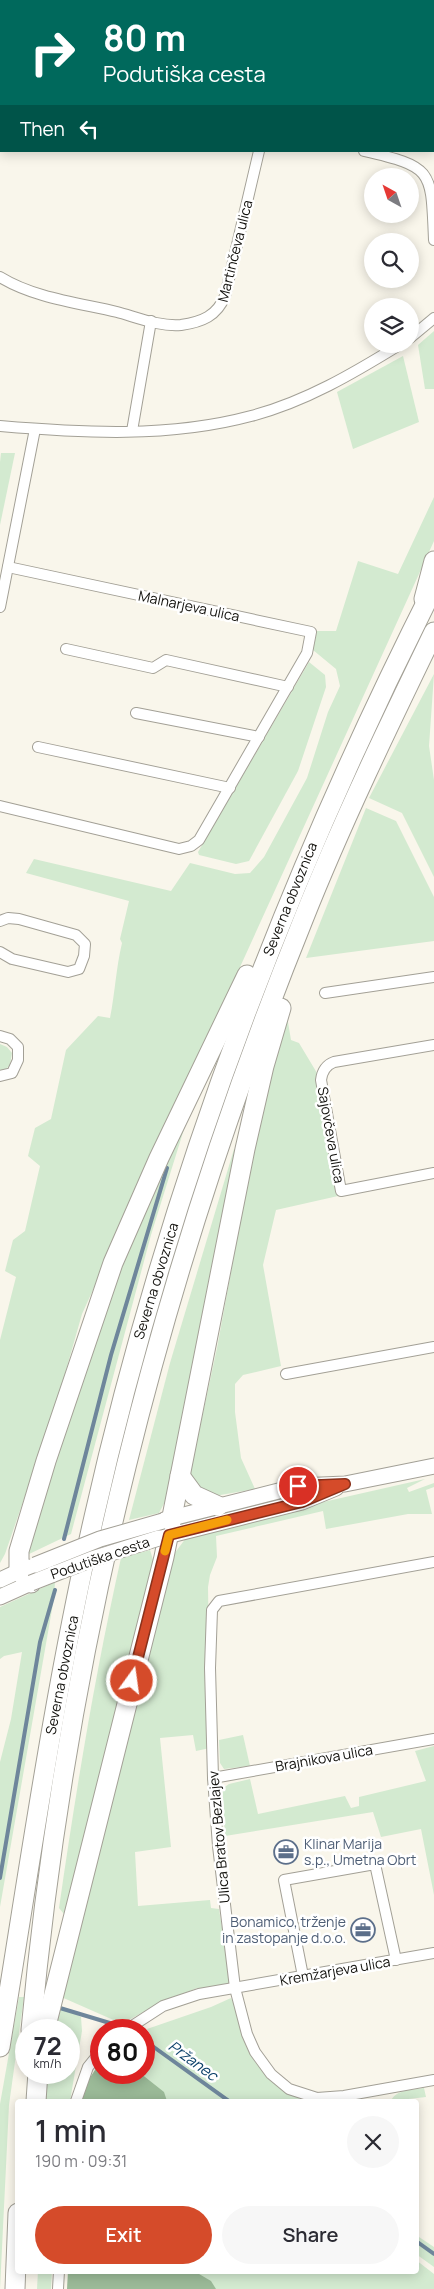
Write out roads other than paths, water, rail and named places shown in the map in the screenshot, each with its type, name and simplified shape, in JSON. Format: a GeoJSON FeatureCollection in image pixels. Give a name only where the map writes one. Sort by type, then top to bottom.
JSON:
{"type":"FeatureCollection","features":[{"type":"Feature","properties":{"kind":"highway"},"geometry":{"type":"LineString","coordinates":[[421,612],[426,584],[434,561]]}},
{"type":"Feature","properties":{"kind":"highway","name":"Severna obvoznica"},"geometry":{"type":"LineString","coordinates":[[0,2048],[58,1692],[94,1518],[119,1415],[157,1278],[200,1141],[264,962],[343,776],[434,587]]}},
{"type":"Feature","properties":{"kind":"highway","name":"Severna obvoznica"},"geometry":{"type":"LineString","coordinates":[[32,2019],[50,1869],[71,1730],[97,1591],[129,1451],[168,1306],[207,1182],[253,1049],[304,918],[339,834],[434,632]]}},
{"type":"Feature","properties":{"kind":"highway"},"geometry":{"type":"LineString","coordinates":[[28,1573],[19,1551],[46,1461],[113,1263],[156,1166],[238,996],[266,927],[291,896]]}},
{"type":"Feature","properties":{"kind":"highway"},"geometry":{"type":"LineString","coordinates":[[49,2019],[180,1476],[253,1112],[273,1032],[301,954],[304,918]]}},
{"type":"Feature","properties":{"kind":"highway"},"geometry":{"type":"LineString","coordinates":[[180,1476],[194,1495],[218,1506]]}},
{"type":"Feature","properties":{"kind":"highway"},"geometry":{"type":"LineString","coordinates":[[24,2099],[26,2084]]}},
{"type":"Feature","properties":{"kind":"highway"},"geometry":{"type":"LineString","coordinates":[[36,2099],[37,2084]]}},
{"type":"Feature","properties":{"kind":"highway"},"geometry":{"type":"LineString","coordinates":[[15,2289],[16,2274]]}},
{"type":"Feature","properties":{"kind":"main road","name":"Podutiška cesta"},"geometry":{"type":"LineString","coordinates":[[166,1528],[218,1506],[298,1486],[345,1484],[434,1466]]}},
{"type":"Feature","properties":{"kind":"main road","name":"Podutiška cesta"},"geometry":{"type":"LineString","coordinates":[[0,1580],[28,1573],[100,1539],[302,1502],[345,1484]]}},
{"type":"Feature","properties":{"kind":"main road","name":"Podutiška cesta"},"geometry":{"type":"LineString","coordinates":[[0,1597],[28,1573]]}},
{"type":"Feature","properties":{"kind":"street","name":"Martinčeva ulica"},"geometry":{"type":"LineString","coordinates":[[0,277],[33,292],[152,321],[180,325],[209,318],[220,308],[225,296],[259,152]]}},
{"type":"Feature","properties":{"kind":"street"},"geometry":{"type":"LineString","coordinates":[[368,152],[402,160],[420,169],[430,183],[434,202],[434,240]]}},
{"type":"Feature","properties":{"kind":"street"},"geometry":{"type":"LineString","coordinates":[[419,330],[434,318]]}},
{"type":"Feature","properties":{"kind":"street"},"geometry":{"type":"LineString","coordinates":[[132,431],[152,321]]}},
{"type":"Feature","properties":{"kind":"street"},"geometry":{"type":"LineString","coordinates":[[0,426],[91,432],[200,426],[251,416],[304,396],[350,376],[387,353]]}},
{"type":"Feature","properties":{"kind":"street"},"geometry":{"type":"LineString","coordinates":[[0,607],[35,429]]}},
{"type":"Feature","properties":{"kind":"street","name":"Malnarjeva ulica"},"geometry":{"type":"LineString","coordinates":[[0,806],[183,849],[191,846],[199,840],[288,687],[307,653],[311,632],[8,567]]}},
{"type":"Feature","properties":{"kind":"street"},"geometry":{"type":"LineString","coordinates":[[66,649],[152,668],[166,660],[288,687]]}},
{"type":"Feature","properties":{"kind":"street"},"geometry":{"type":"LineString","coordinates":[[136,713],[259,737]]}},
{"type":"Feature","properties":{"kind":"street"},"geometry":{"type":"LineString","coordinates":[[38,747],[230,788]]}},
{"type":"Feature","properties":{"kind":"street"},"geometry":{"type":"LineString","coordinates":[[0,922],[8,918],[76,935],[85,944],[84,956],[79,969],[68,972],[12,959],[0,952]]}},
{"type":"Feature","properties":{"kind":"street"},"geometry":{"type":"LineString","coordinates":[[325,993],[434,977]]}},
{"type":"Feature","properties":{"kind":"street"},"geometry":{"type":"LineString","coordinates":[[0,1036],[10,1039],[18,1047],[18,1060],[12,1073],[0,1076]]}},
{"type":"Feature","properties":{"kind":"street","name":"Sajovčeva ulica"},"geometry":{"type":"LineString","coordinates":[[434,1045],[334,1062],[324,1070],[321,1080],[341,1191],[434,1173]]}},
{"type":"Feature","properties":{"kind":"street"},"geometry":{"type":"LineString","coordinates":[[286,1374],[434,1347]]}},
{"type":"Feature","properties":{"kind":"street","name":"Ulica Bratov Bezlajev"},"geometry":{"type":"LineString","coordinates":[[434,1562],[219,1602],[212,1610],[210,1668],[213,1778],[218,1846],[235,1988],[247,2034],[255,2052],[271,2074],[289,2088],[305,2095],[326,2099],[434,2080]]}},
{"type":"Feature","properties":{"kind":"street","name":"Brajnikova ulica"},"geometry":{"type":"LineString","coordinates":[[213,1778],[434,1738]]}},
{"type":"Feature","properties":{"kind":"street"},"geometry":{"type":"LineString","coordinates":[[302,1976],[284,1880],[376,1864],[396,1960]]}},
{"type":"Feature","properties":{"kind":"street","name":"Kremžarjeva ulica"},"geometry":{"type":"LineString","coordinates":[[140,2019],[163,2006],[199,1994],[434,1953]]}},
{"type":"Feature","properties":{"kind":"street"},"geometry":{"type":"LineString","coordinates":[[77,2099],[90,2065]]}},
{"type":"Feature","properties":{"kind":"street"},"geometry":{"type":"LineString","coordinates":[[58,2289],[59,2274]]}},
{"type":"Feature","properties":{"kind":"waterway"},"geometry":{"type":"LineString","coordinates":[[64,1539],[111,1355],[167,1168]]}},
{"type":"Feature","properties":{"kind":"waterway"},"geometry":{"type":"LineString","coordinates":[[0,1878],[40,1642],[55,1590]]}},
{"type":"Feature","properties":{"kind":"waterway","name":"Pržanec"},"geometry":{"type":"LineString","coordinates":[[60,2008],[96,2019]]}},
{"type":"Feature","properties":{"kind":"waterway","name":"Pržanec"},"geometry":{"type":"LineString","coordinates":[[155,2048],[226,2099]]}},
{"type":"Feature","properties":{"kind":"waterway","name":"Pržanec"},"geometry":{"type":"LineString","coordinates":[[419,2243],[434,2254]]}},
{"type":"Feature","properties":{"kind":"place","name":"Klinar Marija s.p., Umetna Obrt"},"geometry":{"type":"Point","coordinates":[286,1852]}},
{"type":"Feature","properties":{"kind":"place","name":"Bonamico, trženje in zastopanje d.o.o."},"geometry":{"type":"Point","coordinates":[363,1930]}}]}
